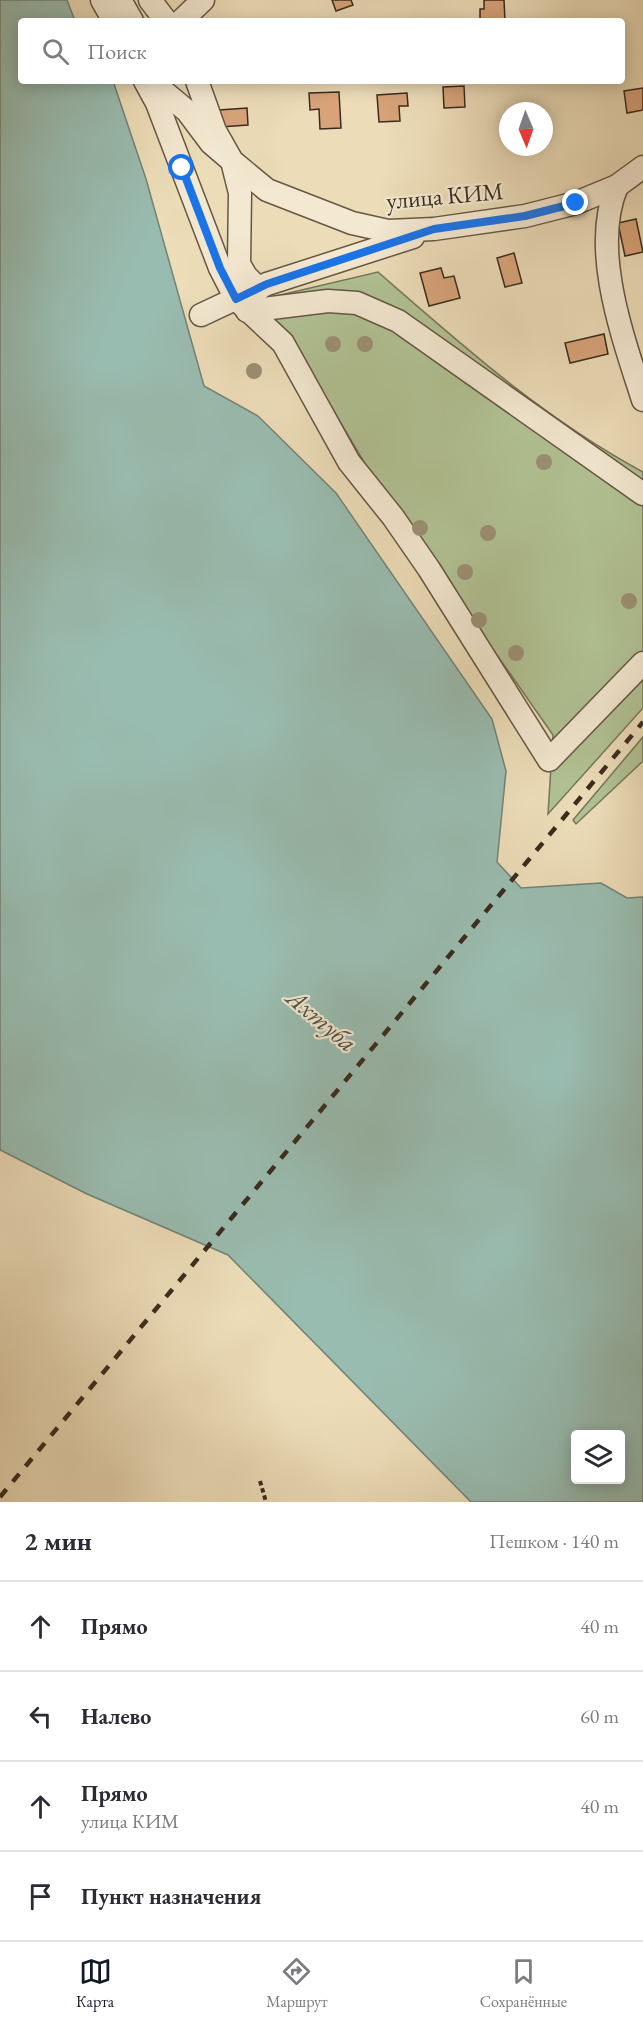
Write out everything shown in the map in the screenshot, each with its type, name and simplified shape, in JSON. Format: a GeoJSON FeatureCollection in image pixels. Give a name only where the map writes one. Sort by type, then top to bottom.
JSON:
{"type":"FeatureCollection","features":[{"type":"Feature","properties":{"kind":"street"},"geometry":{"type":"LineString","coordinates":[[102,0],[112,18]]}},
{"type":"Feature","properties":{"kind":"street"},"geometry":{"type":"LineString","coordinates":[[120,0],[130,18]]}},
{"type":"Feature","properties":{"kind":"street"},"geometry":{"type":"LineString","coordinates":[[150,0],[164,18]]}},
{"type":"Feature","properties":{"kind":"street"},"geometry":{"type":"LineString","coordinates":[[184,18],[203,0]]}},
{"type":"Feature","properties":{"kind":"street"},"geometry":{"type":"LineString","coordinates":[[147,84],[157,103],[220,268],[241,305],[283,343],[349,462],[393,517],[429,569],[549,760],[643,663]]}},
{"type":"Feature","properties":{"kind":"street"},"geometry":{"type":"LineString","coordinates":[[155,84],[187,111]]}},
{"type":"Feature","properties":{"kind":"street"},"geometry":{"type":"LineString","coordinates":[[170,84],[211,143],[232,161],[240,193],[239,264],[246,276],[259,289]]}},
{"type":"Feature","properties":{"kind":"street","name":"улица КИМ"},"geometry":{"type":"LineString","coordinates":[[198,84],[215,131],[232,161],[267,190],[312,209],[388,231],[434,229],[525,216],[576,203],[617,186],[643,167]]}},
{"type":"Feature","properties":{"kind":"street"},"geometry":{"type":"LineString","coordinates":[[617,186],[609,206],[607,255],[624,340],[643,400]]}},
{"type":"Feature","properties":{"kind":"street"},"geometry":{"type":"LineString","coordinates":[[241,305],[259,289],[434,229]]}},
{"type":"Feature","properties":{"kind":"street"},"geometry":{"type":"LineString","coordinates":[[201,315],[241,305],[328,301],[357,303],[398,321],[643,494]]}},
{"type":"Feature","properties":{"kind":"path"},"geometry":{"type":"LineString","coordinates":[[260,1481],[266,1502]]}},
{"type":"Feature","properties":{"kind":"green space"},"geometry":{"type":"Polygon","coordinates":[[[378,272],[505,380],[571,428],[643,472],[643,708],[548,814],[553,735],[374,479],[292,341],[267,315],[259,300],[378,272]]]}},
{"type":"Feature","properties":{"kind":"green space"},"geometry":{"type":"Polygon","coordinates":[[[643,737],[643,761],[576,824],[573,820],[643,737]]]}},
{"type":"Feature","properties":{"kind":"water","name":"Ахтуба"},"geometry":{"type":"Polygon","coordinates":[[[0,0],[67,0],[74,18],[18,18],[18,84],[114,84],[146,179],[204,386],[258,416],[336,493],[492,719],[506,771],[497,862],[521,888],[601,883],[627,898],[643,897],[643,1502],[471,1502],[228,1255],[87,1194],[0,1150],[0,0]]]}},
{"type":"Feature","properties":{"kind":"building"},"geometry":{"type":"Polygon","coordinates":[[[332,0],[351,0],[353,5],[336,11],[332,0]]]}},
{"type":"Feature","properties":{"kind":"building"},"geometry":{"type":"Polygon","coordinates":[[[484,0],[504,0],[505,18],[480,18],[480,9],[484,9],[484,0]]]}},
{"type":"Feature","properties":{"kind":"building"},"geometry":{"type":"Polygon","coordinates":[[[464,86],[465,107],[444,108],[443,87],[464,86]]]}},
{"type":"Feature","properties":{"kind":"building"},"geometry":{"type":"Polygon","coordinates":[[[643,88],[643,110],[627,113],[624,91],[643,88]]]}},
{"type":"Feature","properties":{"kind":"building"},"geometry":{"type":"Polygon","coordinates":[[[339,92],[341,128],[320,129],[319,109],[310,110],[309,93],[339,92]]]}},
{"type":"Feature","properties":{"kind":"building"},"geometry":{"type":"Polygon","coordinates":[[[407,93],[408,106],[399,106],[400,121],[379,122],[377,95],[407,93]]]}},
{"type":"Feature","properties":{"kind":"building"},"geometry":{"type":"Polygon","coordinates":[[[247,108],[248,125],[220,127],[219,110],[247,108]]]}},
{"type":"Feature","properties":{"kind":"building"},"geometry":{"type":"Polygon","coordinates":[[[636,219],[643,252],[625,256],[618,223],[636,219]]]}},
{"type":"Feature","properties":{"kind":"building"},"geometry":{"type":"Polygon","coordinates":[[[514,253],[522,283],[505,287],[497,258],[514,253]]]}},
{"type":"Feature","properties":{"kind":"building"},"geometry":{"type":"Polygon","coordinates":[[[441,268],[444,278],[454,276],[460,298],[429,306],[420,273],[441,268]]]}},
{"type":"Feature","properties":{"kind":"building"},"geometry":{"type":"Polygon","coordinates":[[[604,334],[608,354],[570,363],[565,343],[604,334]]]}},
{"type":"Feature","properties":{"kind":"railway"},"geometry":{"type":"LineString","coordinates":[[0,1497],[643,722]]}},
{"type":"Feature","properties":{"kind":"route"},"geometry":{"type":"LineString","coordinates":[[182,168],[220,268],[236,299],[267,284],[313,271],[434,229],[525,216],[576,203]]}}]}
